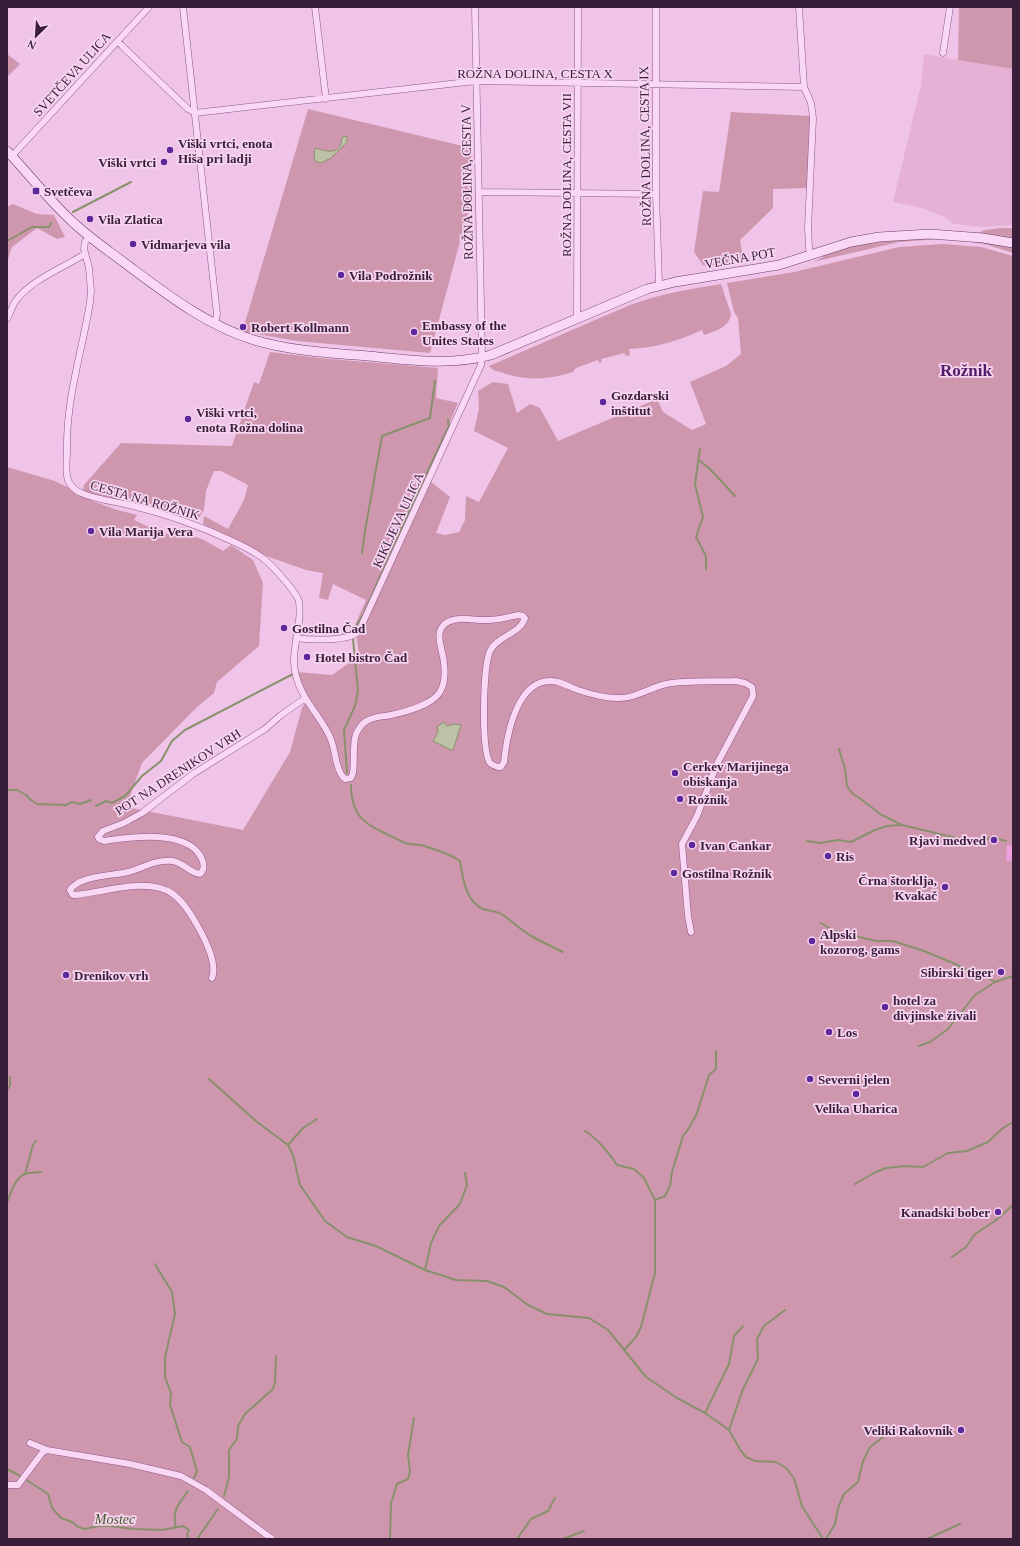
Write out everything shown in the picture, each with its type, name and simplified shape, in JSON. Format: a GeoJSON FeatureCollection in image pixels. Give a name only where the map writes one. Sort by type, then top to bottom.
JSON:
{"type":"FeatureCollection","features":[{"type":"Feature","properties":{"kind":"main road","name":"VEČNA POT"},"geometry":{"type":"LineString","coordinates":[[9,154],[62,211],[90,236],[188,309],[215,324],[252,340],[300,350],[460,362],[491,355],[577,319],[627,296],[659,286],[779,265],[852,242],[879,237],[911,234],[959,235],[1013,243]]}},
{"type":"Feature","properties":{"kind":"street","name":"SVETČEVA ULICA"},"geometry":{"type":"LineString","coordinates":[[9,154],[149,7]]}},
{"type":"Feature","properties":{"kind":"street"},"geometry":{"type":"LineString","coordinates":[[183,7],[217,314],[215,324]]}},
{"type":"Feature","properties":{"kind":"street"},"geometry":{"type":"LineString","coordinates":[[315,7],[326,99]]}},
{"type":"Feature","properties":{"kind":"street","name":"ROŽNA DOLINA, CESTA V"},"geometry":{"type":"LineString","coordinates":[[475,7],[482,358]]}},
{"type":"Feature","properties":{"kind":"street","name":"ROŽNA DOLINA, CESTA VII"},"geometry":{"type":"LineString","coordinates":[[577,319],[578,7]]}},
{"type":"Feature","properties":{"kind":"street","name":"ROŽNA DOLINA, CESTA IX"},"geometry":{"type":"LineString","coordinates":[[656,7],[656,194],[659,286]]}},
{"type":"Feature","properties":{"kind":"street"},"geometry":{"type":"LineString","coordinates":[[798,7],[804,87],[812,103],[813,118],[808,228],[808,248],[810,255]]}},
{"type":"Feature","properties":{"kind":"street"},"geometry":{"type":"LineString","coordinates":[[943,52],[950,7]]}},
{"type":"Feature","properties":{"kind":"street"},"geometry":{"type":"LineString","coordinates":[[118,41],[188,109],[195,113]]}},
{"type":"Feature","properties":{"kind":"street","name":"ROŽNA DOLINA, CESTA X"},"geometry":{"type":"LineString","coordinates":[[195,113],[476,82],[804,87]]}},
{"type":"Feature","properties":{"kind":"street"},"geometry":{"type":"LineString","coordinates":[[479,192],[656,194]]}},
{"type":"Feature","properties":{"kind":"street","name":"CESTA NA ROŽNIK"},"geometry":{"type":"LineString","coordinates":[[90,236],[84,244],[89,268],[91,291],[89,310],[69,401],[66,442],[67,473],[71,485],[78,491],[88,496],[159,513],[198,525],[260,556],[266,560],[282,577],[299,601],[298,623],[293,654],[297,680],[304,699],[323,724],[331,738],[340,772],[345,779],[351,778],[353,773],[354,741],[361,726],[365,722],[376,717],[396,714],[417,707],[428,702],[438,694],[443,683],[444,673],[444,662],[439,633],[441,627],[456,620],[488,620],[518,615],[525,618],[524,622],[520,626],[495,644],[489,655],[486,672],[484,707],[487,755],[490,763],[498,767],[501,767],[504,762],[509,728],[514,715],[530,687],[539,683],[549,681],[559,682],[586,692],[617,698],[630,697],[668,684],[736,682],[745,683],[752,687],[754,695],[716,764],[697,816],[682,844],[688,916],[691,932]]}},
{"type":"Feature","properties":{"kind":"street"},"geometry":{"type":"LineString","coordinates":[[7,319],[16,302],[27,290],[40,280],[85,254]]}},
{"type":"Feature","properties":{"kind":"street","name":"KIKLJEVA ULICA"},"geometry":{"type":"LineString","coordinates":[[296,638],[342,638],[354,636],[359,631],[446,444],[481,365],[482,358]]}},
{"type":"Feature","properties":{"kind":"street","name":"POT NA DRENIKOV VRH"},"geometry":{"type":"LineString","coordinates":[[212,978],[212,964],[206,943],[186,908],[173,894],[162,889],[141,886],[74,895],[70,892],[70,890],[76,884],[93,878],[126,872],[159,861],[179,863],[195,873],[200,874],[203,870],[203,861],[196,850],[186,843],[165,838],[144,837],[104,841],[98,837],[102,831],[124,823],[142,813],[193,774],[265,729],[280,715],[304,699]]}},
{"type":"Feature","properties":{"kind":"street"},"geometry":{"type":"LineString","coordinates":[[30,1443],[47,1450],[130,1464],[181,1476],[206,1490],[272,1539]]}},
{"type":"Feature","properties":{"kind":"street"},"geometry":{"type":"LineString","coordinates":[[7,1485],[14,1486],[21,1482],[42,1453],[47,1450]]}},
{"type":"Feature","properties":{"kind":"shaded area"},"geometry":{"type":"Polygon","coordinates":[[[959,7],[1013,7],[1013,69],[958,60],[959,7]]]}},
{"type":"Feature","properties":{"kind":"shaded area"},"geometry":{"type":"Polygon","coordinates":[[[7,54],[20,64],[7,77],[7,54]]]}},
{"type":"Feature","properties":{"kind":"shaded area"},"geometry":{"type":"Polygon","coordinates":[[[924,54],[1013,69],[1013,225],[981,227],[962,225],[952,223],[946,218],[922,208],[893,202],[921,85],[924,54]]]}},
{"type":"Feature","properties":{"kind":"shaded area"},"geometry":{"type":"Polygon","coordinates":[[[308,109],[471,148],[472,197],[430,353],[297,341],[245,332],[244,326],[308,109]]]}},
{"type":"Feature","properties":{"kind":"shaded area"},"geometry":{"type":"Polygon","coordinates":[[[731,112],[810,116],[808,188],[773,189],[773,208],[740,240],[744,263],[719,267],[703,265],[694,252],[703,191],[719,192],[731,112]]]}},
{"type":"Feature","properties":{"kind":"shaded area"},"geometry":{"type":"Polygon","coordinates":[[[343,136],[347,137],[347,142],[331,158],[321,163],[315,161],[315,148],[328,151],[338,149],[343,136]]]}},
{"type":"Feature","properties":{"kind":"shaded area"},"geometry":{"type":"Polygon","coordinates":[[[13,204],[37,214],[54,215],[65,237],[57,239],[37,228],[12,247],[7,262],[7,207],[13,204]]]}},
{"type":"Feature","properties":{"kind":"shaded area"},"geometry":{"type":"Polygon","coordinates":[[[1013,228],[1013,240],[978,233],[985,230],[1013,228]]]}},
{"type":"Feature","properties":{"kind":"shaded area"},"geometry":{"type":"Polygon","coordinates":[[[939,237],[939,239],[899,242],[813,262],[823,257],[823,254],[852,246],[939,237]]]}},
{"type":"Feature","properties":{"kind":"shaded area"},"geometry":{"type":"Polygon","coordinates":[[[962,240],[1013,246],[1013,253],[988,245],[962,240]]]}},
{"type":"Feature","properties":{"kind":"shaded area"},"geometry":{"type":"Polygon","coordinates":[[[943,244],[981,247],[1013,256],[1013,1539],[7,1539],[7,467],[55,481],[67,487],[77,495],[114,509],[137,515],[134,520],[164,534],[184,533],[204,540],[223,551],[231,545],[253,560],[263,583],[259,646],[217,682],[214,693],[196,708],[142,763],[126,807],[243,830],[290,752],[302,708],[308,698],[297,672],[332,675],[359,656],[355,625],[366,600],[333,584],[328,600],[319,598],[323,573],[306,570],[266,556],[204,525],[204,516],[228,529],[244,500],[248,485],[221,471],[214,471],[206,491],[204,510],[198,519],[188,519],[171,513],[83,491],[84,485],[121,443],[232,446],[254,382],[259,384],[270,352],[319,358],[438,368],[436,398],[458,403],[426,478],[450,497],[436,533],[445,535],[459,532],[465,520],[466,496],[479,502],[508,448],[474,431],[479,408],[478,391],[493,382],[508,384],[517,413],[530,404],[540,408],[558,441],[657,399],[663,412],[692,430],[706,424],[690,382],[726,366],[741,354],[738,318],[734,312],[727,283],[794,272],[899,247],[943,244]]]}},
{"type":"Feature","properties":{"kind":"shaded area"},"geometry":{"type":"Polygon","coordinates":[[[721,284],[731,314],[730,319],[724,326],[713,332],[704,335],[702,330],[666,343],[629,349],[630,355],[625,356],[625,353],[601,359],[602,362],[599,363],[598,360],[576,368],[573,372],[555,377],[529,378],[512,376],[495,371],[489,366],[641,301],[686,290],[721,284]]]}},
{"type":"Feature","properties":{"kind":"shaded area"},"geometry":{"type":"Polygon","coordinates":[[[444,722],[447,726],[454,724],[461,725],[453,750],[433,741],[438,732],[437,727],[444,722]]]}},
{"type":"Feature","properties":{"kind":"sand"},"geometry":{"type":"Polygon","coordinates":[[[1007,845],[1013,845],[1013,861],[1006,861],[1007,845]]]}},
{"type":"Feature","properties":{"kind":"waterway"},"geometry":{"type":"LineString","coordinates":[[73,212],[131,182]]}},
{"type":"Feature","properties":{"kind":"waterway"},"geometry":{"type":"LineString","coordinates":[[7,241],[32,227],[49,227],[51,223]]}},
{"type":"Feature","properties":{"kind":"waterway"},"geometry":{"type":"LineString","coordinates":[[362,553],[382,436],[430,418],[435,381]]}},
{"type":"Feature","properties":{"kind":"waterway"},"geometry":{"type":"LineString","coordinates":[[353,632],[364,613],[449,426],[448,420]]}},
{"type":"Feature","properties":{"kind":"waterway"},"geometry":{"type":"LineString","coordinates":[[700,449],[695,484],[703,517],[696,537],[706,556],[706,569]]}},
{"type":"Feature","properties":{"kind":"waterway"},"geometry":{"type":"LineString","coordinates":[[700,461],[710,469],[735,496]]}},
{"type":"Feature","properties":{"kind":"waterway"},"geometry":{"type":"LineString","coordinates":[[347,773],[344,730],[355,706],[358,691],[353,639]]}},
{"type":"Feature","properties":{"kind":"waterway"},"geometry":{"type":"LineString","coordinates":[[96,806],[106,801],[112,803],[125,796],[142,776],[161,761],[172,741],[185,730],[293,674]]}},
{"type":"Feature","properties":{"kind":"waterway"},"geometry":{"type":"LineString","coordinates":[[839,749],[845,769],[847,786],[853,794],[880,814],[902,825],[969,841],[994,838],[1006,841]]}},
{"type":"Feature","properties":{"kind":"waterway"},"geometry":{"type":"LineString","coordinates":[[351,785],[352,798],[355,808],[366,823],[405,843],[421,845],[451,856],[460,861],[462,875],[472,901],[483,909],[501,914],[529,935],[563,952]]}},
{"type":"Feature","properties":{"kind":"waterway"},"geometry":{"type":"LineString","coordinates":[[7,790],[17,790],[37,804],[66,805],[72,802],[80,804],[91,800]]}},
{"type":"Feature","properties":{"kind":"waterway"},"geometry":{"type":"LineString","coordinates":[[807,841],[820,843],[838,840],[851,842],[875,830],[887,826],[901,825]]}},
{"type":"Feature","properties":{"kind":"waterway"},"geometry":{"type":"LineString","coordinates":[[821,923],[834,931],[876,941],[893,941],[924,951],[969,971],[979,973],[995,982]]}},
{"type":"Feature","properties":{"kind":"waterway"},"geometry":{"type":"LineString","coordinates":[[919,1046],[930,1042],[948,1029],[975,995],[995,982],[1013,976]]}},
{"type":"Feature","properties":{"kind":"waterway"},"geometry":{"type":"LineString","coordinates":[[625,1349],[636,1337],[641,1327],[655,1273],[655,1200],[665,1196],[670,1186],[672,1172],[683,1136],[697,1113],[709,1075],[716,1069],[716,1051]]}},
{"type":"Feature","properties":{"kind":"waterway"},"geometry":{"type":"LineString","coordinates":[[7,1090],[10,1086],[10,1077]]}},
{"type":"Feature","properties":{"kind":"waterway"},"geometry":{"type":"LineString","coordinates":[[209,1079],[257,1122],[288,1145],[293,1155],[300,1185],[325,1221],[347,1237],[376,1246],[425,1270],[456,1280],[487,1281],[504,1287],[528,1305],[547,1314],[589,1318],[608,1330],[646,1377],[677,1398],[705,1413],[729,1430],[746,1457],[755,1461],[776,1462],[786,1468],[794,1478],[802,1506],[823,1539]]}},
{"type":"Feature","properties":{"kind":"waterway"},"geometry":{"type":"LineString","coordinates":[[288,1145],[303,1128],[317,1119]]}},
{"type":"Feature","properties":{"kind":"waterway"},"geometry":{"type":"LineString","coordinates":[[855,1184],[886,1168],[905,1166],[923,1167],[948,1153],[967,1151],[988,1142],[1003,1128],[1013,1122]]}},
{"type":"Feature","properties":{"kind":"waterway"},"geometry":{"type":"LineString","coordinates":[[585,1131],[603,1146],[617,1165],[634,1169],[644,1178],[655,1200]]}},
{"type":"Feature","properties":{"kind":"waterway"},"geometry":{"type":"LineString","coordinates":[[25,1174],[33,1145],[36,1141]]}},
{"type":"Feature","properties":{"kind":"waterway"},"geometry":{"type":"LineString","coordinates":[[7,1203],[13,1187],[21,1176],[29,1173],[41,1172]]}},
{"type":"Feature","properties":{"kind":"waterway"},"geometry":{"type":"LineString","coordinates":[[425,1270],[431,1243],[439,1226],[460,1204],[467,1185],[465,1173]]}},
{"type":"Feature","properties":{"kind":"waterway"},"geometry":{"type":"LineString","coordinates":[[952,1257],[966,1247],[975,1234],[995,1221],[1013,1205]]}},
{"type":"Feature","properties":{"kind":"waterway"},"geometry":{"type":"LineString","coordinates":[[155,1264],[172,1292],[175,1314],[165,1357],[165,1377],[171,1393],[170,1405],[182,1442],[190,1447],[197,1471],[194,1478]]}},
{"type":"Feature","properties":{"kind":"waterway"},"geometry":{"type":"LineString","coordinates":[[729,1430],[743,1389],[758,1359],[757,1339],[764,1326],[785,1310]]}},
{"type":"Feature","properties":{"kind":"waterway"},"geometry":{"type":"LineString","coordinates":[[705,1413],[729,1364],[734,1336],[743,1326]]}},
{"type":"Feature","properties":{"kind":"waterway"},"geometry":{"type":"LineString","coordinates":[[224,1496],[229,1477],[229,1450],[237,1439],[238,1426],[245,1414],[273,1389],[275,1382],[276,1356]]}},
{"type":"Feature","properties":{"kind":"waterway"},"geometry":{"type":"LineString","coordinates":[[390,1539],[391,1503],[397,1484],[408,1479],[410,1472],[408,1455],[414,1418]]}},
{"type":"Feature","properties":{"kind":"waterway"},"geometry":{"type":"LineString","coordinates":[[826,1539],[835,1524],[838,1508],[844,1494],[858,1482],[863,1461],[870,1447],[887,1434]]}},
{"type":"Feature","properties":{"kind":"waterway","name":"Mostec"},"geometry":{"type":"LineString","coordinates":[[7,1469],[48,1494],[52,1508],[61,1518],[72,1522],[78,1527],[85,1529],[98,1526],[109,1526],[162,1530],[183,1526],[189,1530],[187,1535],[188,1539]]}},
{"type":"Feature","properties":{"kind":"waterway"},"geometry":{"type":"LineString","coordinates":[[176,1528],[175,1512],[188,1491]]}},
{"type":"Feature","properties":{"kind":"waterway"},"geometry":{"type":"LineString","coordinates":[[517,1539],[531,1519],[548,1511],[555,1498]]}},
{"type":"Feature","properties":{"kind":"waterway"},"geometry":{"type":"LineString","coordinates":[[197,1539],[218,1509]]}},
{"type":"Feature","properties":{"kind":"waterway"},"geometry":{"type":"LineString","coordinates":[[927,1539],[960,1524]]}},
{"type":"Feature","properties":{"kind":"waterway"},"geometry":{"type":"LineString","coordinates":[[563,1539],[584,1531]]}},
{"type":"Feature","properties":{"kind":"place","name":"Viški vrtci, enota Hiša pri ladji"},"geometry":{"type":"Point","coordinates":[170,150]}},
{"type":"Feature","properties":{"kind":"place","name":"Viški vrtci"},"geometry":{"type":"Point","coordinates":[164,162]}},
{"type":"Feature","properties":{"kind":"place","name":"Svetčeva"},"geometry":{"type":"Point","coordinates":[36,191]}},
{"type":"Feature","properties":{"kind":"place","name":"Vila Zlatica"},"geometry":{"type":"Point","coordinates":[90,219]}},
{"type":"Feature","properties":{"kind":"place","name":"Vidmarjeva vila"},"geometry":{"type":"Point","coordinates":[133,244]}},
{"type":"Feature","properties":{"kind":"place","name":"Vila Podrožnik"},"geometry":{"type":"Point","coordinates":[341,275]}},
{"type":"Feature","properties":{"kind":"place","name":"Robert Kollmann"},"geometry":{"type":"Point","coordinates":[243,327]}},
{"type":"Feature","properties":{"kind":"place","name":"Embassy of the Unites States"},"geometry":{"type":"Point","coordinates":[414,332]}},
{"type":"Feature","properties":{"kind":"place","name":"Gozdarski inštitut"},"geometry":{"type":"Point","coordinates":[603,402]}},
{"type":"Feature","properties":{"kind":"place","name":"Viški vrtci, enota Rožna dolina"},"geometry":{"type":"Point","coordinates":[188,419]}},
{"type":"Feature","properties":{"kind":"place","name":"Vila Marija Vera"},"geometry":{"type":"Point","coordinates":[91,531]}},
{"type":"Feature","properties":{"kind":"place","name":"Gostilna Čad"},"geometry":{"type":"Point","coordinates":[284,628]}},
{"type":"Feature","properties":{"kind":"place","name":"Hotel bistro Čad"},"geometry":{"type":"Point","coordinates":[307,657]}},
{"type":"Feature","properties":{"kind":"place","name":"Cerkev Marijinega obiskanja"},"geometry":{"type":"Point","coordinates":[675,773]}},
{"type":"Feature","properties":{"kind":"place","name":"Rožnik"},"geometry":{"type":"Point","coordinates":[680,799]}},
{"type":"Feature","properties":{"kind":"place","name":"Rjavi medved"},"geometry":{"type":"Point","coordinates":[994,840]}},
{"type":"Feature","properties":{"kind":"place","name":"Ivan Cankar"},"geometry":{"type":"Point","coordinates":[692,845]}},
{"type":"Feature","properties":{"kind":"place","name":"Ris"},"geometry":{"type":"Point","coordinates":[828,856]}},
{"type":"Feature","properties":{"kind":"place","name":"Gostilna Rožnik"},"geometry":{"type":"Point","coordinates":[674,873]}},
{"type":"Feature","properties":{"kind":"place","name":"Črna štorklja, Kvakač"},"geometry":{"type":"Point","coordinates":[945,887]}},
{"type":"Feature","properties":{"kind":"place","name":"Alpski kozorog, gams"},"geometry":{"type":"Point","coordinates":[812,941]}},
{"type":"Feature","properties":{"kind":"place","name":"Sibirski tiger"},"geometry":{"type":"Point","coordinates":[1001,972]}},
{"type":"Feature","properties":{"kind":"place","name":"Drenikov vrh"},"geometry":{"type":"Point","coordinates":[66,975]}},
{"type":"Feature","properties":{"kind":"place","name":"hotel za divjinske živali"},"geometry":{"type":"Point","coordinates":[885,1007]}},
{"type":"Feature","properties":{"kind":"place","name":"Los"},"geometry":{"type":"Point","coordinates":[829,1032]}},
{"type":"Feature","properties":{"kind":"place","name":"Severni jelen"},"geometry":{"type":"Point","coordinates":[810,1079]}},
{"type":"Feature","properties":{"kind":"place","name":"Velika Uharica"},"geometry":{"type":"Point","coordinates":[856,1094]}},
{"type":"Feature","properties":{"kind":"place","name":"Kanadski bober"},"geometry":{"type":"Point","coordinates":[998,1212]}},
{"type":"Feature","properties":{"kind":"place","name":"Veliki Rakovnik"},"geometry":{"type":"Point","coordinates":[961,1430]}},
{"type":"Feature","properties":{"kind":"district","name":"Rožnik"},"geometry":{"type":"Point","coordinates":[966,370]}}]}
